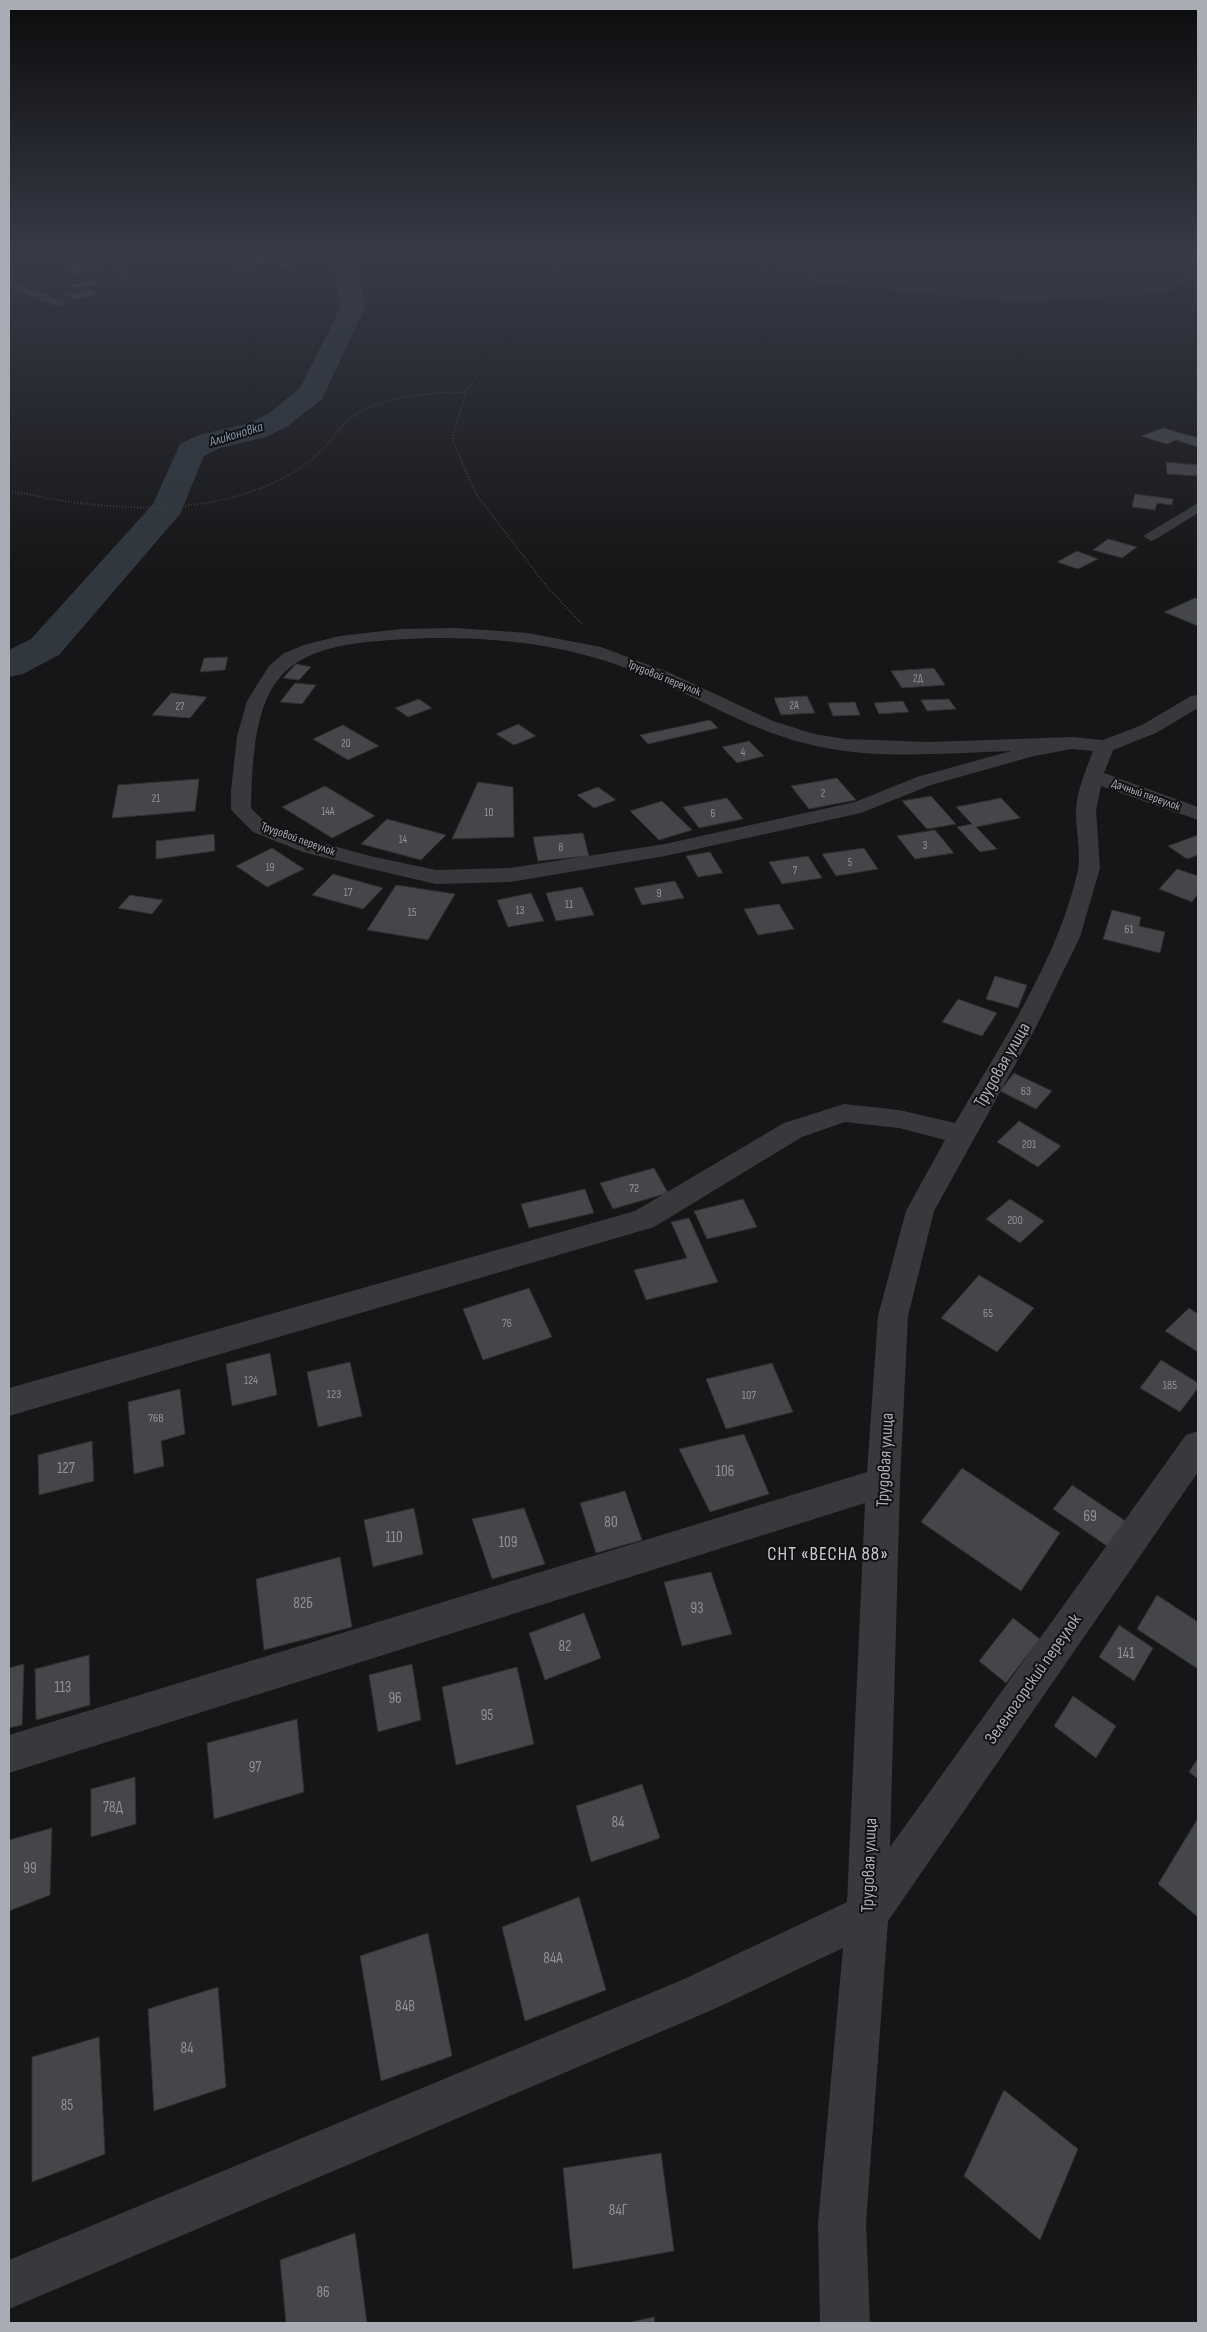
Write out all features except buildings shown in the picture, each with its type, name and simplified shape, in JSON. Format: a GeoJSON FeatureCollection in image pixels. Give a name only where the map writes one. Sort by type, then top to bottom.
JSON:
{"type":"FeatureCollection","features":[{"type":"Feature","properties":{"kind":"street"},"geometry":{"type":"LineString","coordinates":[[1151,536],[1198,507]]}},
{"type":"Feature","properties":{"kind":"street","name":"Трудовой переулок"},"geometry":{"type":"LineString","coordinates":[[1072,743],[980,764],[924,781],[861,807],[665,850],[510,875],[436,878],[367,862],[312,847],[260,828],[241,809],[245,749],[252,714],[260,692],[276,668],[298,653],[340,640],[386,635],[479,633],[580,647],[616,659],[708,696],[766,725],[810,739],[856,746],[914,748],[1072,743],[1105,746]]}},
{"type":"Feature","properties":{"kind":"street"},"geometry":{"type":"LineString","coordinates":[[1105,746],[1149,729],[1198,700]]}},
{"type":"Feature","properties":{"kind":"street","name":"Трудовая улица"},"geometry":{"type":"LineString","coordinates":[[845,2323],[842,2223],[867,1914],[883,1482],[893,1316],[920,1211],[1024,1027],[1068,937],[1089,868],[1086,810],[1093,776],[1105,746]]}},
{"type":"Feature","properties":{"kind":"street","name":"Дачный переулок"},"geometry":{"type":"LineString","coordinates":[[1093,776],[1198,814]]}},
{"type":"Feature","properties":{"kind":"street"},"geometry":{"type":"LineString","coordinates":[[9,1402],[644,1219],[793,1130],[844,1113],[899,1119],[962,1134]]}},
{"type":"Feature","properties":{"kind":"street","name":"Зеленогорский переулок"},"geometry":{"type":"LineString","coordinates":[[867,1914],[1198,1445]]}},
{"type":"Feature","properties":{"kind":"street"},"geometry":{"type":"LineString","coordinates":[[9,1754],[883,1482]]}},
{"type":"Feature","properties":{"kind":"street"},"geometry":{"type":"LineString","coordinates":[[9,2285],[696,1995],[867,1914]]}},
{"type":"Feature","properties":{"kind":"path"},"geometry":{"type":"LineString","coordinates":[[487,361],[466,392],[452,439],[476,494],[547,587],[616,659]]}},
{"type":"Feature","properties":{"kind":"path"},"geometry":{"type":"LineString","coordinates":[[9,492],[29,492],[70,502],[168,507],[243,494],[275,483],[298,468],[324,449],[343,425],[356,415],[376,405],[440,392],[466,392]]}},
{"type":"Feature","properties":{"kind":"waterway","name":"Аликоновка"},"geometry":{"type":"LineString","coordinates":[[9,665],[45,647],[168,507],[191,451],[210,441],[255,431],[278,420],[312,393],[327,361]]}},
{"type":"Feature","properties":{"kind":"district","name":"СНТ «ВЕСНА 88»"},"geometry":{"type":"Point","coordinates":[828,1554]}}]}
